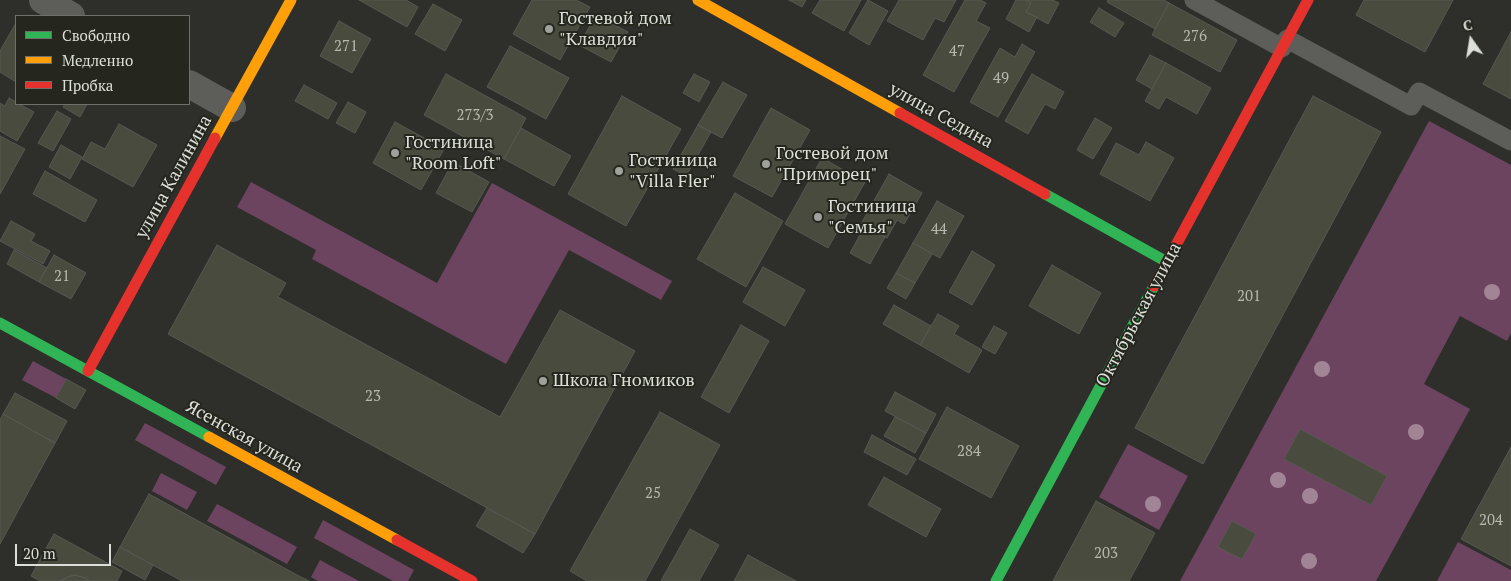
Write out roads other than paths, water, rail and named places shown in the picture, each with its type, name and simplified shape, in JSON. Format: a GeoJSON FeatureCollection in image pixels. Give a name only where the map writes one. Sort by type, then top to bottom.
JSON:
{"type":"FeatureCollection","features":[{"type":"Feature","properties":{"kind":"street"},"geometry":{"type":"LineString","coordinates":[[43,0],[69,15]]}},
{"type":"Feature","properties":{"kind":"street","name":"улица Калинина"},"geometry":{"type":"LineString","coordinates":[[88,371],[291,0]]}},
{"type":"Feature","properties":{"kind":"street","name":"улица Седина"},"geometry":{"type":"LineString","coordinates":[[698,0],[1167,262]]}},
{"type":"Feature","properties":{"kind":"street","name":"Октябрьская улица"},"geometry":{"type":"LineString","coordinates":[[996,581],[1308,0]]}},
{"type":"Feature","properties":{"kind":"street"},"geometry":{"type":"LineString","coordinates":[[190,85],[232,108]]}},
{"type":"Feature","properties":{"kind":"street","name":"Ясенская улица"},"geometry":{"type":"LineString","coordinates":[[0,323],[472,581]]}},
{"type":"Feature","properties":{"kind":"lane"},"geometry":{"type":"LineString","coordinates":[[1194,0],[1411,106],[1419,92],[1511,141]]}},
{"type":"Feature","properties":{"kind":"place","name":"Гостевой дом \"Клавдия\""},"geometry":{"type":"Point","coordinates":[549,29]}},
{"type":"Feature","properties":{"kind":"place","name":"Гостиница \"Room Loft\""},"geometry":{"type":"Point","coordinates":[395,153]}},
{"type":"Feature","properties":{"kind":"place","name":"Гостевой дом \"Приморец\""},"geometry":{"type":"Point","coordinates":[766,164]}},
{"type":"Feature","properties":{"kind":"place","name":"Гостиница \"Villa Fler\""},"geometry":{"type":"Point","coordinates":[619,171]}},
{"type":"Feature","properties":{"kind":"place","name":"Гостиница \"Семья\""},"geometry":{"type":"Point","coordinates":[818,217]}},
{"type":"Feature","properties":{"kind":"place","name":"Школа Гномиков"},"geometry":{"type":"Point","coordinates":[543,381]}}]}
